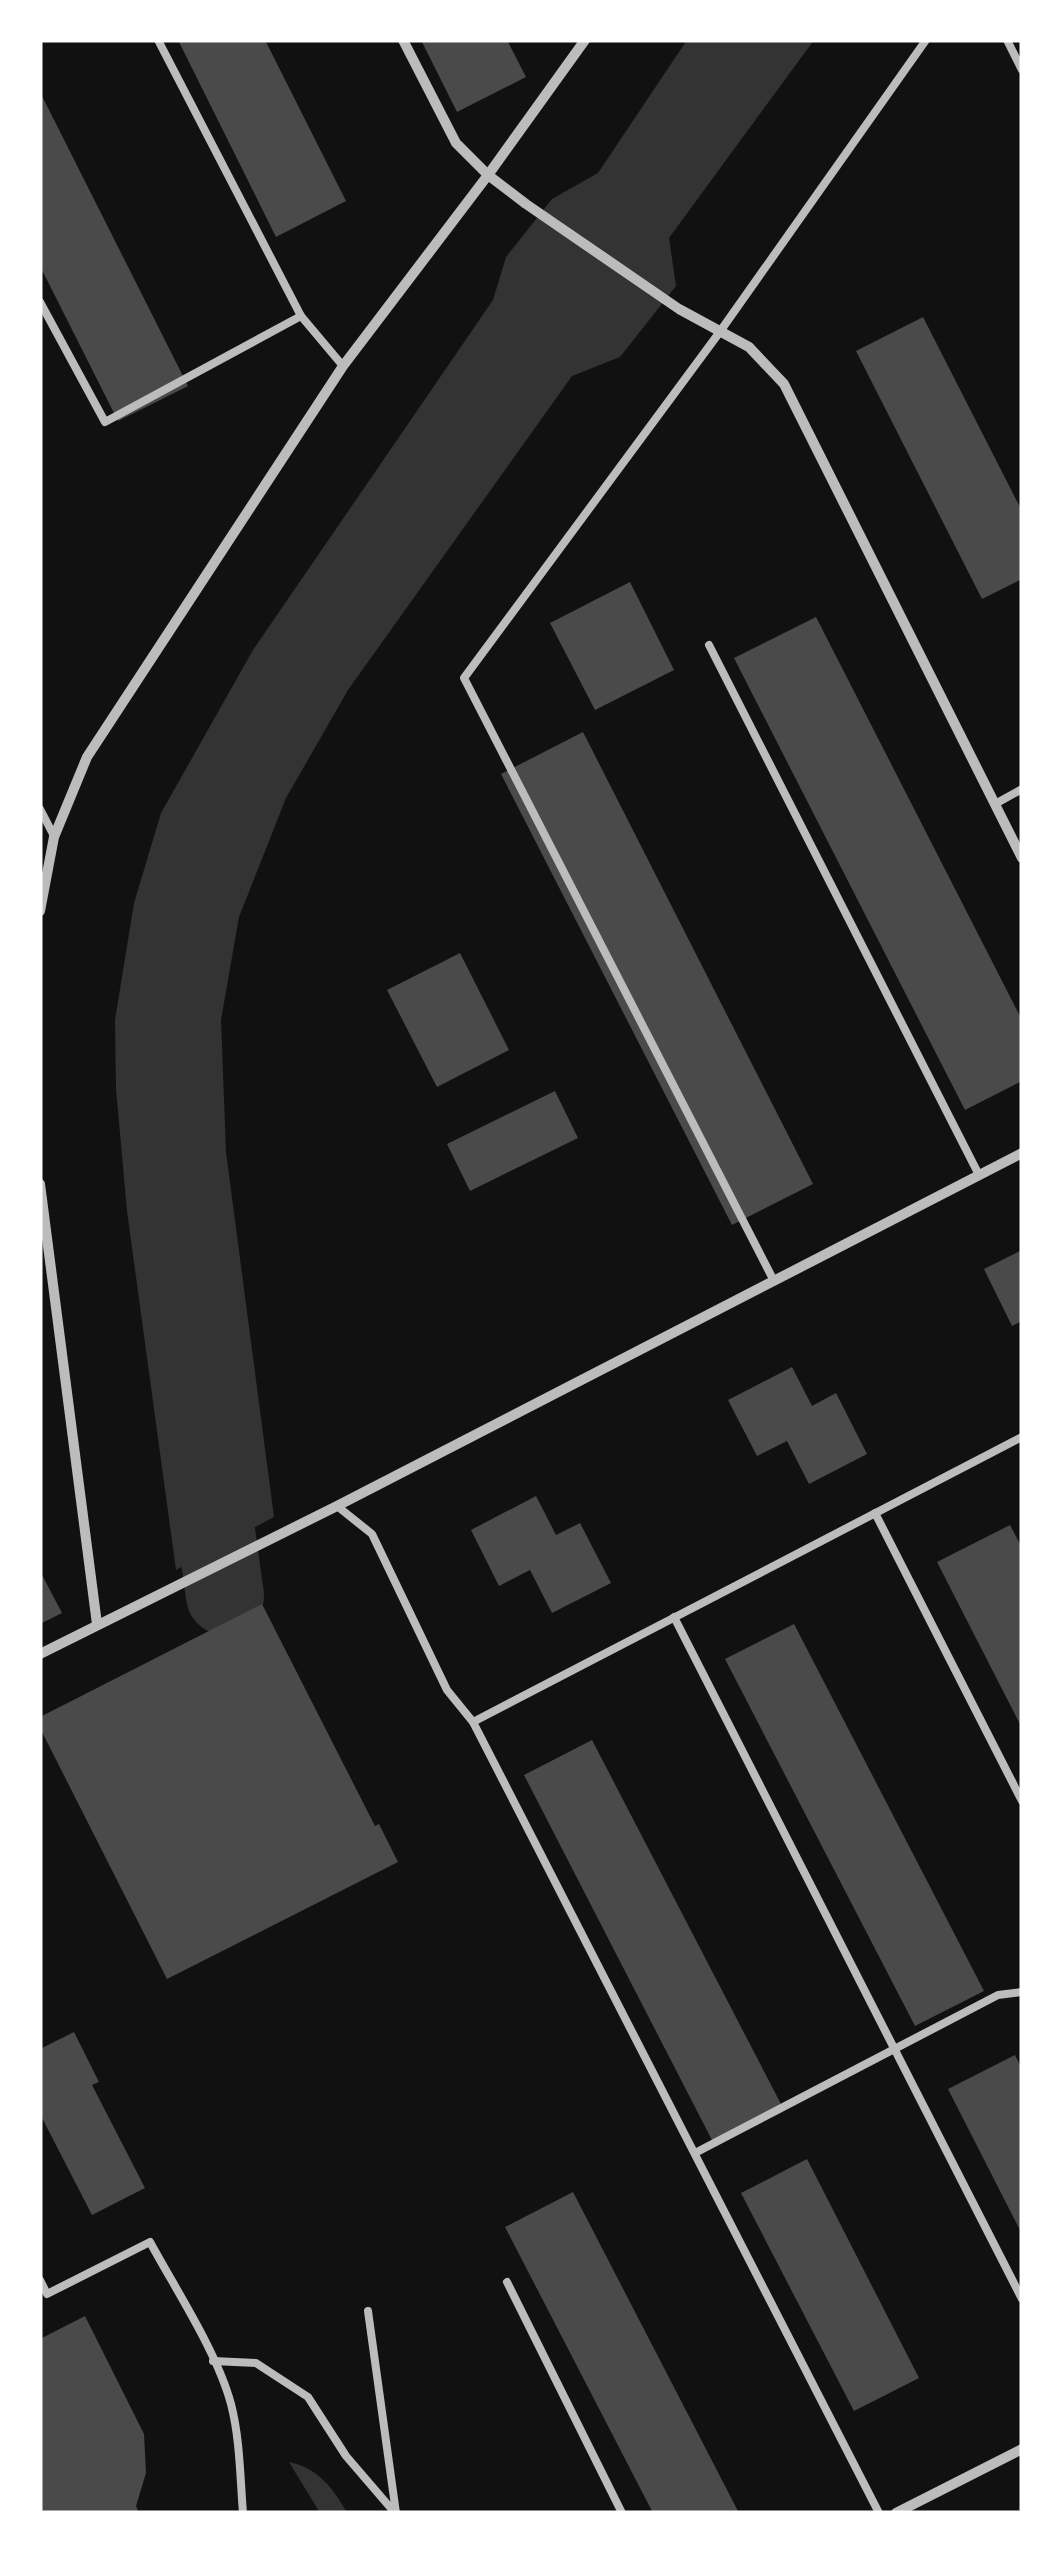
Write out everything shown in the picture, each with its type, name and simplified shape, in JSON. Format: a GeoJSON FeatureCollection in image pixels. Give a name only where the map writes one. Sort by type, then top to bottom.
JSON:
{"type":"FeatureCollection","features":[{"type":"Feature","properties":{"kind":"street"},"geometry":{"type":"LineString","coordinates":[[403,40],[456,142],[488,175],[679,309],[749,347],[784,384],[1022,858]]}},
{"type":"Feature","properties":{"kind":"street"},"geometry":{"type":"LineString","coordinates":[[40,911],[54,837],[88,757],[343,366],[585,40]]}},
{"type":"Feature","properties":{"kind":"street"},"geometry":{"type":"LineString","coordinates":[[40,1654],[337,1506],[1022,1153]]}},
{"type":"Feature","properties":{"kind":"street"},"geometry":{"type":"LineString","coordinates":[[40,1184],[44,1249],[98,1624]]}},
{"type":"Feature","properties":{"kind":"street"},"geometry":{"type":"LineString","coordinates":[[896,2513],[1022,2449]]}},
{"type":"Feature","properties":{"kind":"lane"},"geometry":{"type":"LineString","coordinates":[[158,40],[300,316],[343,366]]}},
{"type":"Feature","properties":{"kind":"lane"},"geometry":{"type":"LineString","coordinates":[[774,1281],[464,678],[718,333],[926,40]]}},
{"type":"Feature","properties":{"kind":"lane"},"geometry":{"type":"LineString","coordinates":[[1007,40],[1022,70]]}},
{"type":"Feature","properties":{"kind":"lane"},"geometry":{"type":"LineString","coordinates":[[40,302],[105,422],[300,316]]}},
{"type":"Feature","properties":{"kind":"lane"},"geometry":{"type":"LineString","coordinates":[[708,646],[978,1176]]}},
{"type":"Feature","properties":{"kind":"lane"},"geometry":{"type":"LineString","coordinates":[[995,804],[1022,790]]}},
{"type":"Feature","properties":{"kind":"lane"},"geometry":{"type":"LineString","coordinates":[[40,809],[54,837]]}},
{"type":"Feature","properties":{"kind":"lane"},"geometry":{"type":"LineString","coordinates":[[473,1722],[1022,1436]]}},
{"type":"Feature","properties":{"kind":"lane"},"geometry":{"type":"LineString","coordinates":[[337,1506],[372,1534],[447,1690],[473,1722],[879,2513]]}},
{"type":"Feature","properties":{"kind":"lane"},"geometry":{"type":"LineString","coordinates":[[875,1513],[1022,1801]]}},
{"type":"Feature","properties":{"kind":"lane"},"geometry":{"type":"LineString","coordinates":[[674,1617],[1022,2299]]}},
{"type":"Feature","properties":{"kind":"lane"},"geometry":{"type":"LineString","coordinates":[[695,2153],[998,1995],[1022,1992]]}},
{"type":"Feature","properties":{"kind":"lane"},"geometry":{"type":"LineString","coordinates":[[40,2280],[43,2295],[150,2242],[214,2361],[230,2400],[238,2438],[242,2513]]}},
{"type":"Feature","properties":{"kind":"lane"},"geometry":{"type":"LineString","coordinates":[[507,2282],[622,2513]]}},
{"type":"Feature","properties":{"kind":"lane"},"geometry":{"type":"LineString","coordinates":[[368,2312],[395,2513]]}},
{"type":"Feature","properties":{"kind":"lane"},"geometry":{"type":"LineString","coordinates":[[214,2361],[256,2363],[308,2397],[346,2456],[395,2513]]}},
{"type":"Feature","properties":{"kind":"shaded area"},"geometry":{"type":"Polygon","coordinates":[[[687,40],[814,40],[669,238],[676,286],[620,357],[572,376],[348,690],[286,798],[239,917],[221,1020],[226,1152],[274,1517],[176,1570],[127,1211],[116,1089],[115,1020],[134,903],[161,813],[253,650],[493,300],[506,257],[552,199],[598,173],[687,40]]]}},
{"type":"Feature","properties":{"kind":"shaded area"},"geometry":{"type":"Polygon","coordinates":[[[289,2462],[324,2480],[347,2513],[320,2513],[289,2462]]]}},
{"type":"Feature","properties":{"kind":"building"},"geometry":{"type":"Polygon","coordinates":[[[178,40],[265,40],[346,201],[276,237],[178,40]]]}},
{"type":"Feature","properties":{"kind":"building"},"geometry":{"type":"Polygon","coordinates":[[[421,40],[507,40],[526,77],[457,112],[421,40]]]}},
{"type":"Feature","properties":{"kind":"building"},"geometry":{"type":"Polygon","coordinates":[[[40,92],[188,386],[118,421],[40,266],[40,92]]]}},
{"type":"Feature","properties":{"kind":"building"},"geometry":{"type":"Polygon","coordinates":[[[923,317],[1022,511],[1022,579],[982,599],[856,351],[923,317]]]}},
{"type":"Feature","properties":{"kind":"building"},"geometry":{"type":"Polygon","coordinates":[[[630,582],[674,670],[595,710],[550,623],[630,582]]]}},
{"type":"Feature","properties":{"kind":"building"},"geometry":{"type":"Polygon","coordinates":[[[816,617],[1022,1020],[1022,1081],[965,1110],[734,658],[816,617]]]}},
{"type":"Feature","properties":{"kind":"building"},"geometry":{"type":"Polygon","coordinates":[[[583,732],[813,1184],[732,1225],[501,774],[583,732]]]}},
{"type":"Feature","properties":{"kind":"building"},"geometry":{"type":"Polygon","coordinates":[[[460,953],[509,1050],[437,1087],[387,990],[460,953]]]}},
{"type":"Feature","properties":{"kind":"building"},"geometry":{"type":"Polygon","coordinates":[[[555,1091],[578,1138],[470,1191],[447,1144],[555,1091]]]}},
{"type":"Feature","properties":{"kind":"building"},"geometry":{"type":"Polygon","coordinates":[[[1022,1250],[1022,1321],[1012,1326],[984,1269],[1022,1250]]]}},
{"type":"Feature","properties":{"kind":"building"},"geometry":{"type":"Polygon","coordinates":[[[792,1367],[812,1406],[836,1393],[867,1454],[809,1484],[787,1441],[757,1456],[728,1400],[792,1367]]]}},
{"type":"Feature","properties":{"kind":"building"},"geometry":{"type":"Polygon","coordinates":[[[536,1496],[556,1535],[580,1523],[611,1583],[552,1613],[530,1570],[499,1586],[471,1530],[536,1496]]]}},
{"type":"Feature","properties":{"kind":"building"},"geometry":{"type":"Polygon","coordinates":[[[1010,1525],[1022,1548],[1022,1728],[937,1562],[1010,1525]]]}},
{"type":"Feature","properties":{"kind":"building"},"geometry":{"type":"Polygon","coordinates":[[[40,1571],[62,1613],[40,1624],[40,1571]]]}},
{"type":"Feature","properties":{"kind":"building"},"geometry":{"type":"Polygon","coordinates":[[[262,1604],[375,1826],[379,1824],[398,1862],[167,1979],[40,1728],[40,1717],[262,1604]]]}},
{"type":"Feature","properties":{"kind":"building"},"geometry":{"type":"Polygon","coordinates":[[[794,1624],[984,1991],[915,2026],[725,1659],[794,1624]]]}},
{"type":"Feature","properties":{"kind":"building"},"geometry":{"type":"Polygon","coordinates":[[[592,1740],[782,2106],[713,2142],[524,1775],[592,1740]]]}},
{"type":"Feature","properties":{"kind":"building"},"geometry":{"type":"Polygon","coordinates":[[[74,2032],[99,2082],[92,2085],[145,2188],[92,2215],[40,2114],[40,2049],[74,2032]]]}},
{"type":"Feature","properties":{"kind":"building"},"geometry":{"type":"Polygon","coordinates":[[[1015,2055],[1022,2069],[1022,2234],[948,2089],[1015,2055]]]}},
{"type":"Feature","properties":{"kind":"building"},"geometry":{"type":"Polygon","coordinates":[[[807,2159],[919,2378],[854,2411],[741,2193],[807,2159]]]}},
{"type":"Feature","properties":{"kind":"building"},"geometry":{"type":"Polygon","coordinates":[[[573,2192],[739,2513],[653,2513],[505,2227],[573,2192]]]}},
{"type":"Feature","properties":{"kind":"building"},"geometry":{"type":"Polygon","coordinates":[[[85,2316],[144,2434],[146,2473],[136,2506],[139,2513],[40,2513],[40,2339],[85,2316]]]}},
{"type":"Feature","properties":{"kind":"waterway"},"geometry":{"type":"LineString","coordinates":[[204,1444],[225,1596]]}}]}
